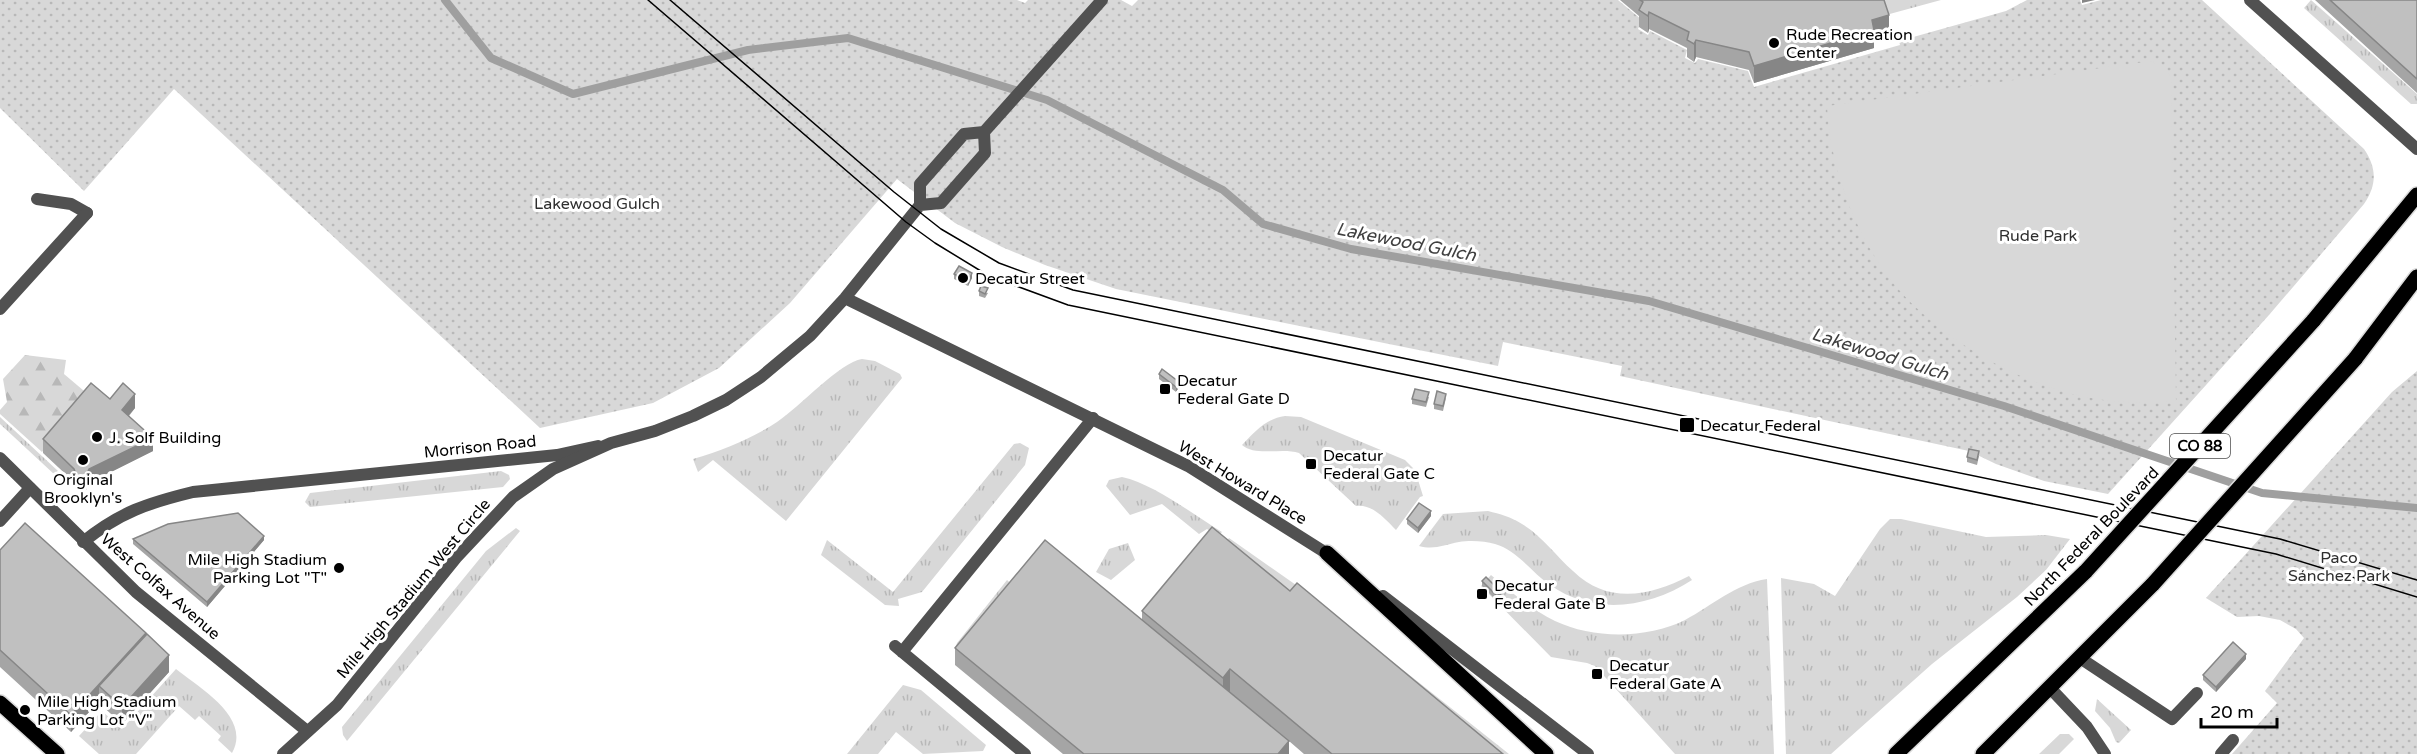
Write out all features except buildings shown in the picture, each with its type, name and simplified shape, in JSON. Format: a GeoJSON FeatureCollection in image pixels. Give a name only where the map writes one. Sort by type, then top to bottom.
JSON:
{"type":"FeatureCollection","features":[{"type":"Feature","properties":{"kind":"main road","name":"North Federal Boulevard"},"geometry":{"type":"LineString","coordinates":[[1896,754],[2086,571],[2313,321],[2417,195]]}},
{"type":"Feature","properties":{"kind":"main road"},"geometry":{"type":"LineString","coordinates":[[1983,754],[2153,584],[2355,359],[2417,277]]}},
{"type":"Feature","properties":{"kind":"main road"},"geometry":{"type":"LineString","coordinates":[[1328,553],[1546,754]]}},
{"type":"Feature","properties":{"kind":"main road"},"geometry":{"type":"LineString","coordinates":[[0,703],[57,754]]}},
{"type":"Feature","properties":{"kind":"street"},"geometry":{"type":"LineString","coordinates":[[2250,0],[2417,149]]}},
{"type":"Feature","properties":{"kind":"street"},"geometry":{"type":"LineString","coordinates":[[845,298],[920,205],[920,183],[925,177],[964,134],[984,132],[1101,1]]}},
{"type":"Feature","properties":{"kind":"street"},"geometry":{"type":"LineString","coordinates":[[920,205],[941,202],[985,153],[984,132]]}},
{"type":"Feature","properties":{"kind":"street"},"geometry":{"type":"LineString","coordinates":[[0,309],[87,213],[71,204],[37,199]]}},
{"type":"Feature","properties":{"kind":"street","name":"West Howard Place"},"geometry":{"type":"LineString","coordinates":[[845,298],[1188,466],[1328,553],[1588,754]]}},
{"type":"Feature","properties":{"kind":"street","name":"Morrison Road"},"geometry":{"type":"LineString","coordinates":[[83,542],[106,523],[126,513],[155,502],[193,492],[547,456],[655,431],[693,417],[726,400],[761,377],[810,336],[845,298]]}},
{"type":"Feature","properties":{"kind":"street"},"geometry":{"type":"LineString","coordinates":[[1025,754],[899,649],[1093,418]]}},
{"type":"Feature","properties":{"kind":"street","name":"Mile High Stadium West Circle"},"geometry":{"type":"LineString","coordinates":[[283,754],[337,705],[456,558],[513,497],[553,469],[611,443]]}},
{"type":"Feature","properties":{"kind":"street","name":"West Colfax Avenue"},"geometry":{"type":"LineString","coordinates":[[0,458],[83,542],[154,607],[307,731]]}},
{"type":"Feature","properties":{"kind":"street"},"geometry":{"type":"LineString","coordinates":[[0,521],[30,488]]}},
{"type":"Feature","properties":{"kind":"street"},"geometry":{"type":"LineString","coordinates":[[2080,658],[2172,719],[2197,693]]}},
{"type":"Feature","properties":{"kind":"street"},"geometry":{"type":"LineString","coordinates":[[2050,688],[2087,727],[2098,741],[2104,754]]}},
{"type":"Feature","properties":{"kind":"street"},"geometry":{"type":"LineString","coordinates":[[2221,754],[2233,740]]}},
{"type":"Feature","properties":{"kind":"green space","name":"Rude Park"},"geometry":{"type":"Polygon","coordinates":[[[0,0],[1017,0],[1025,3],[1028,0],[1121,0],[1132,6],[1138,0],[1618,0],[1642,20],[1638,29],[1648,35],[1650,31],[1687,50],[1685,58],[1695,63],[1698,59],[1748,71],[1754,87],[1900,45],[1899,41],[2006,11],[2027,0],[2080,0],[2082,5],[2101,0],[2202,0],[2364,149],[2374,176],[2371,190],[2364,204],[2269,315],[2108,494],[2044,481],[1996,464],[1969,451],[1620,376],[1622,366],[1503,342],[1498,366],[1116,289],[1045,265],[1002,247],[955,223],[897,179],[790,303],[719,368],[653,403],[540,428],[174,89],[84,191],[0,108],[0,0]]]}},
{"type":"Feature","properties":{"kind":"green space"},"geometry":{"type":"Polygon","coordinates":[[[1881,0],[1941,0],[1886,15],[1881,0]]]}},
{"type":"Feature","properties":{"kind":"green space"},"geometry":{"type":"Polygon","coordinates":[[[2311,0],[2417,94],[2417,104],[2411,104],[2304,8],[2311,0]]]}},
{"type":"Feature","properties":{"kind":"green space"},"geometry":{"type":"Polygon","coordinates":[[[2152,61],[2171,76],[2176,401],[2128,402],[2081,396],[2054,389],[1997,365],[1944,331],[1899,290],[1871,250],[1851,211],[1832,149],[1827,106],[2152,61]]]}},
{"type":"Feature","properties":{"kind":"green space"},"geometry":{"type":"Polygon","coordinates":[[[25,355],[66,360],[64,374],[90,396],[42,452],[0,414],[0,410],[7,402],[3,379],[25,355]]]}},
{"type":"Feature","properties":{"kind":"green space"},"geometry":{"type":"Polygon","coordinates":[[[862,359],[875,361],[900,374],[902,378],[786,521],[713,460],[698,472],[693,459],[757,434],[777,422],[843,368],[862,359]]]}},
{"type":"Feature","properties":{"kind":"green space","name":"Paco Sánchez Park"},"geometry":{"type":"Polygon","coordinates":[[[2417,371],[2417,754],[2232,754],[2277,703],[2265,691],[2304,638],[2296,629],[2280,620],[2259,616],[2237,617],[2206,598],[2392,392],[2417,371]]]}},
{"type":"Feature","properties":{"kind":"green space"},"geometry":{"type":"Polygon","coordinates":[[[1285,416],[1301,417],[1405,460],[1415,470],[1423,496],[1396,530],[1368,507],[1356,506],[1299,453],[1254,450],[1242,445],[1266,423],[1285,416]]]}},
{"type":"Feature","properties":{"kind":"green space"},"geometry":{"type":"Polygon","coordinates":[[[0,417],[58,471],[55,475],[0,424],[0,417]]]}},
{"type":"Feature","properties":{"kind":"green space"},"geometry":{"type":"Polygon","coordinates":[[[1020,443],[1029,448],[1025,465],[922,592],[898,599],[899,606],[885,605],[821,555],[827,540],[893,592],[1014,444],[1020,443]]]}},
{"type":"Feature","properties":{"kind":"green space"},"geometry":{"type":"Polygon","coordinates":[[[501,471],[509,475],[510,479],[503,487],[310,507],[305,502],[310,493],[501,471]]]}},
{"type":"Feature","properties":{"kind":"green space"},"geometry":{"type":"Polygon","coordinates":[[[1122,477],[1160,493],[1222,532],[1218,536],[1207,529],[1199,534],[1162,504],[1130,515],[1106,486],[1109,480],[1122,477]]]}},
{"type":"Feature","properties":{"kind":"green space"},"geometry":{"type":"Polygon","coordinates":[[[1488,511],[1510,518],[1529,529],[1586,582],[1600,589],[1630,594],[1659,588],[1689,576],[1692,580],[1675,590],[1640,602],[1621,605],[1603,604],[1567,595],[1543,580],[1510,551],[1495,544],[1468,541],[1434,547],[1419,546],[1443,514],[1488,511]]]}},
{"type":"Feature","properties":{"kind":"green space"},"geometry":{"type":"Polygon","coordinates":[[[1890,519],[1901,519],[1986,537],[2046,535],[2070,539],[2046,570],[2017,597],[1932,664],[1831,754],[1786,754],[1781,578],[1814,584],[1835,596],[1880,529],[1890,519]]]}},
{"type":"Feature","properties":{"kind":"green space"},"geometry":{"type":"Polygon","coordinates":[[[516,528],[520,531],[347,741],[342,727],[486,551],[516,528]]]}},
{"type":"Feature","properties":{"kind":"green space"},"geometry":{"type":"Polygon","coordinates":[[[1229,538],[1296,585],[1509,754],[1481,754],[1226,542],[1229,538]]]}},
{"type":"Feature","properties":{"kind":"green space"},"geometry":{"type":"Polygon","coordinates":[[[1128,543],[1135,560],[1111,580],[1096,572],[1109,549],[1128,543]]]}},
{"type":"Feature","properties":{"kind":"green space"},"geometry":{"type":"Polygon","coordinates":[[[1491,575],[1529,606],[1555,621],[1570,627],[1603,634],[1654,631],[1670,626],[1685,620],[1734,590],[1767,579],[1774,754],[1675,754],[1595,666],[1551,657],[1481,586],[1491,575]]]}},
{"type":"Feature","properties":{"kind":"green space"},"geometry":{"type":"Polygon","coordinates":[[[1007,580],[1017,589],[956,664],[957,643],[1007,580]]]}},
{"type":"Feature","properties":{"kind":"green space"},"geometry":{"type":"Polygon","coordinates":[[[176,669],[209,694],[229,716],[235,727],[236,740],[232,753],[218,740],[221,736],[199,716],[195,720],[179,706],[136,754],[99,754],[79,736],[102,711],[122,729],[176,669]]]}},
{"type":"Feature","properties":{"kind":"green space"},"geometry":{"type":"Polygon","coordinates":[[[903,685],[921,690],[986,745],[983,751],[923,754],[896,732],[878,754],[847,754],[903,685]]]}},
{"type":"Feature","properties":{"kind":"green space"},"geometry":{"type":"Polygon","coordinates":[[[2097,699],[2131,730],[2119,743],[2095,711],[2097,699]]]}},
{"type":"Feature","properties":{"kind":"green space"},"geometry":{"type":"Polygon","coordinates":[[[2060,734],[2069,734],[2074,739],[2059,754],[2039,754],[2060,734]]]}},
{"type":"Feature","properties":{"kind":"waterway","name":"Lakewood Gulch"},"geometry":{"type":"LineString","coordinates":[[445,0],[491,58],[573,94],[748,50],[848,38],[1047,100],[1223,190],[1263,224],[1351,249],[1649,301],[2004,406],[2262,493],[2417,508]]}},
{"type":"Feature","properties":{"kind":"tram line"},"geometry":{"type":"LineString","coordinates":[[648,0],[906,222],[989,276],[1068,305],[2276,554],[2417,597]]}},
{"type":"Feature","properties":{"kind":"tram line"},"geometry":{"type":"LineString","coordinates":[[670,0],[894,192],[941,229],[999,263],[1073,290],[2280,539],[2417,580]]}},
{"type":"Feature","properties":{"kind":"place","name":"Rude Recreation Center"},"geometry":{"type":"Point","coordinates":[1774,43]}},
{"type":"Feature","properties":{"kind":"place","name":"Decatur Street"},"geometry":{"type":"Point","coordinates":[963,278]}},
{"type":"Feature","properties":{"kind":"place","name":"Decatur Federal Gate D"},"geometry":{"type":"Point","coordinates":[1165,389]}},
{"type":"Feature","properties":{"kind":"place","name":"Decatur Federal"},"geometry":{"type":"Point","coordinates":[1687,425]}},
{"type":"Feature","properties":{"kind":"place","name":"J. Solf Building"},"geometry":{"type":"Point","coordinates":[97,437]}},
{"type":"Feature","properties":{"kind":"place","name":"Original Brooklyn's"},"geometry":{"type":"Point","coordinates":[83,460]}},
{"type":"Feature","properties":{"kind":"place","name":"Decatur Federal Gate C"},"geometry":{"type":"Point","coordinates":[1311,464]}},
{"type":"Feature","properties":{"kind":"place","name":"Mile High Stadium Parking Lot \"T\""},"geometry":{"type":"Point","coordinates":[339,568]}},
{"type":"Feature","properties":{"kind":"place","name":"Decatur Federal Gate B"},"geometry":{"type":"Point","coordinates":[1482,594]}},
{"type":"Feature","properties":{"kind":"place","name":"Decatur Federal Gate A"},"geometry":{"type":"Point","coordinates":[1597,674]}},
{"type":"Feature","properties":{"kind":"place","name":"Mile High Stadium Parking Lot \"V\""},"geometry":{"type":"Point","coordinates":[25,710]}}]}
